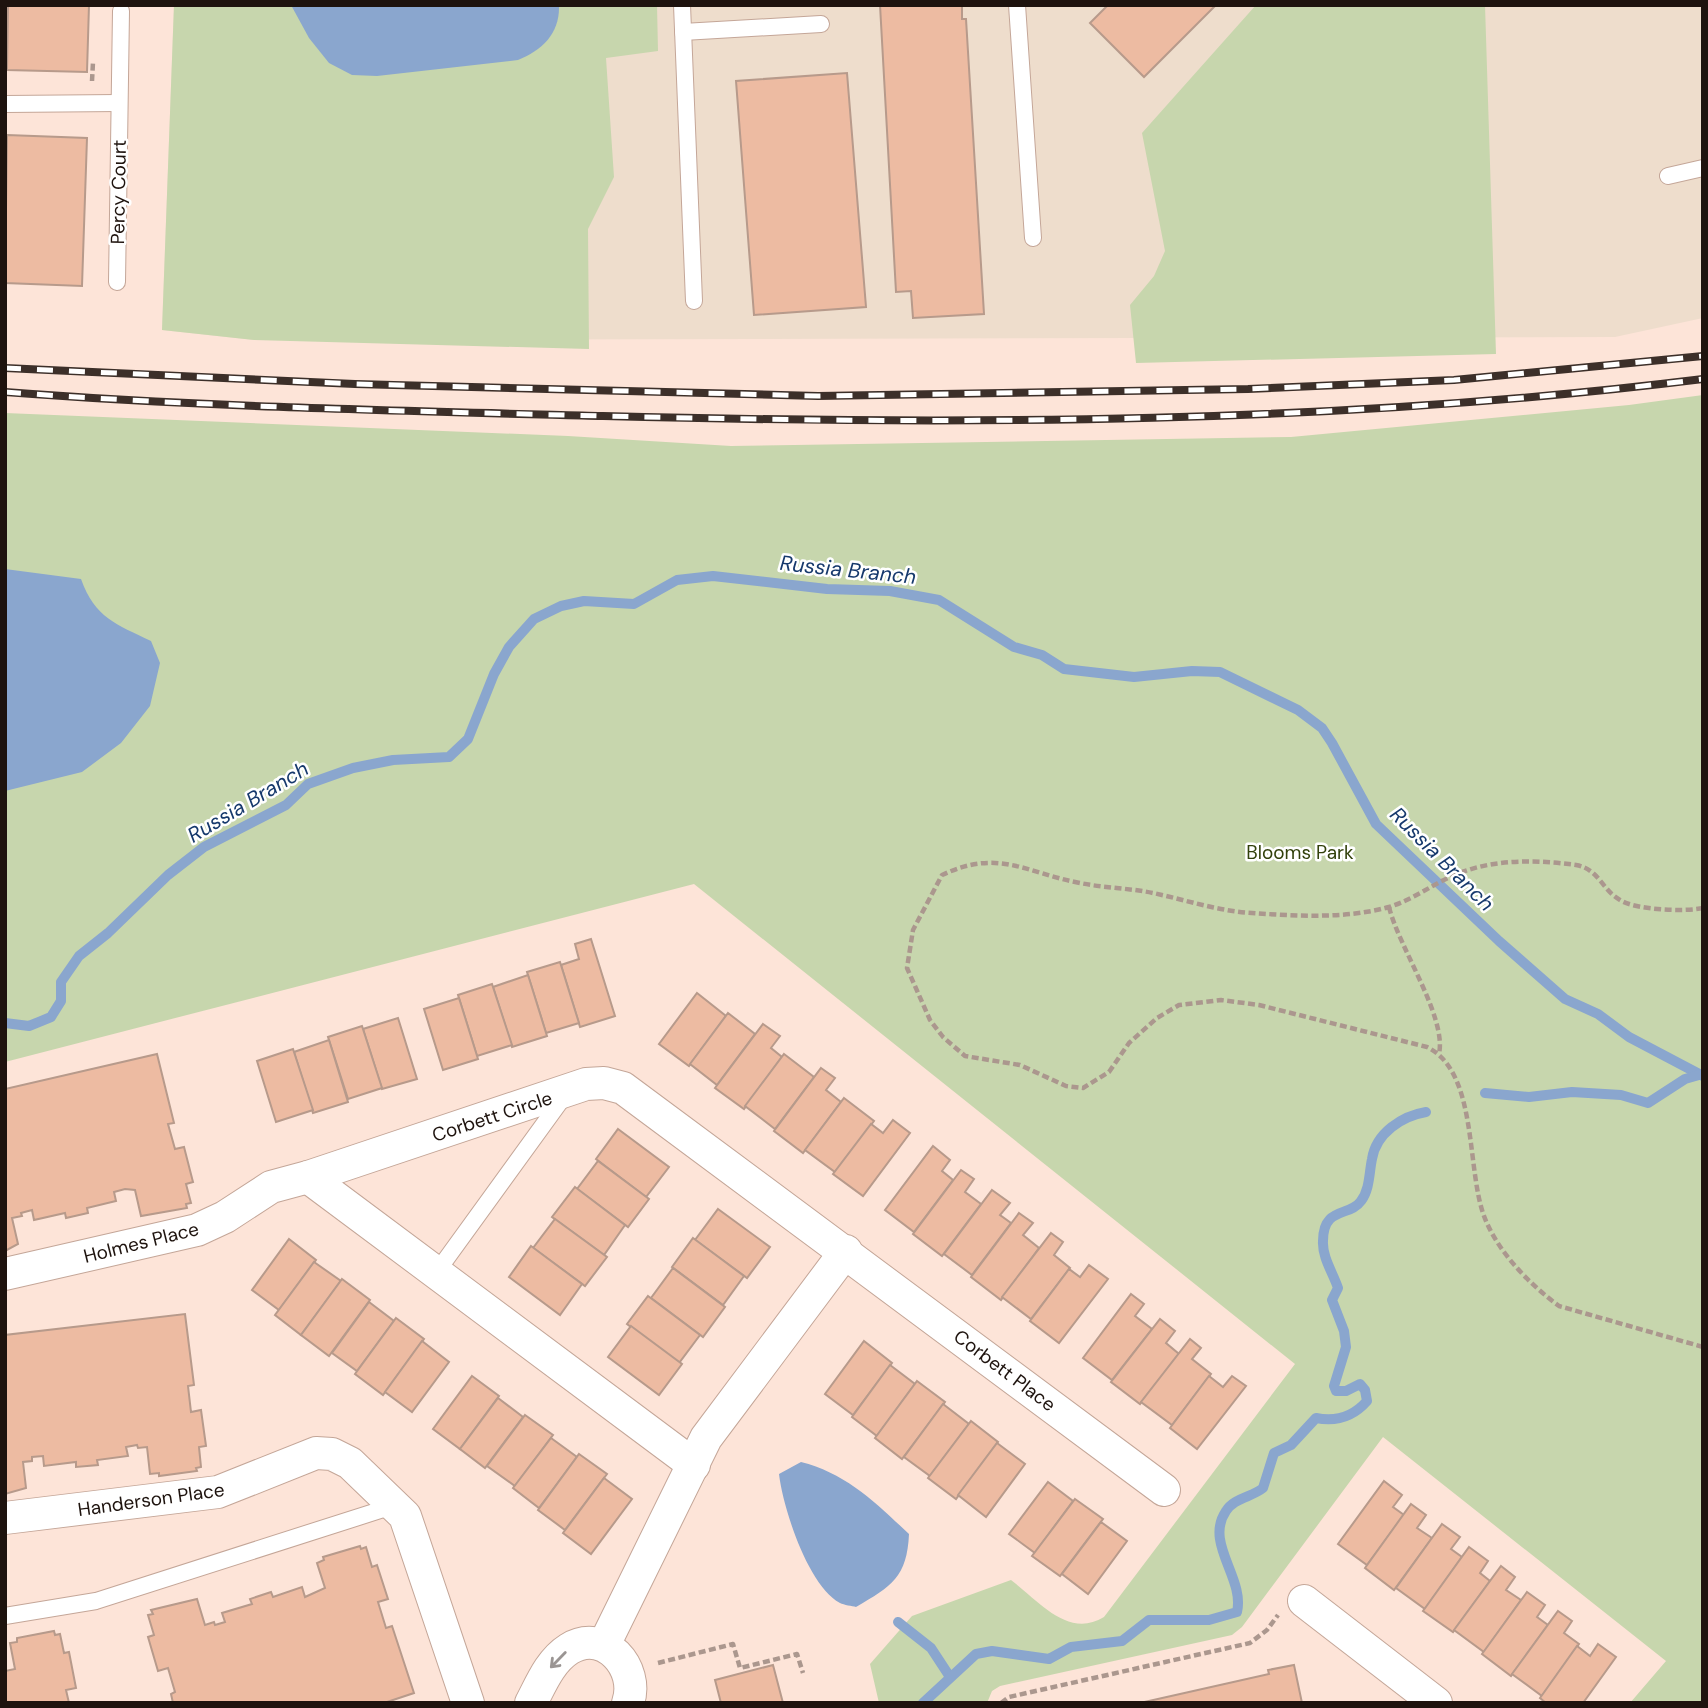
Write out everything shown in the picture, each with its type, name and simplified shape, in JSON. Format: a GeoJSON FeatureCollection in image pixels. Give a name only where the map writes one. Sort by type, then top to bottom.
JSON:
{"type":"FeatureCollection","features":[{"type":"Feature","properties":{"kind":"street","name":"Corbett Circle"},"geometry":{"type":"LineString","coordinates":[[308,1177],[568,1091],[604,1083],[623,1088],[846,1251]]}},
{"type":"Feature","properties":{"kind":"street"},"geometry":{"type":"LineString","coordinates":[[308,1177],[694,1465]]}},
{"type":"Feature","properties":{"kind":"street","name":"Holmes Place"},"geometry":{"type":"LineString","coordinates":[[5,1274],[197,1230],[225,1217],[271,1188],[308,1177]]}},
{"type":"Feature","properties":{"kind":"street"},"geometry":{"type":"LineString","coordinates":[[604,1645],[706,1438],[846,1251]]}},
{"type":"Feature","properties":{"kind":"street","name":"Corbett Place"},"geometry":{"type":"LineString","coordinates":[[846,1251],[1164,1490]]}},
{"type":"Feature","properties":{"kind":"street","name":"Handerson Place"},"geometry":{"type":"LineString","coordinates":[[5,1518],[218,1492],[316,1453],[331,1454],[350,1463],[396,1505],[413,1534],[468,1703]]}},
{"type":"Feature","properties":{"kind":"street"},"geometry":{"type":"LineString","coordinates":[[1304,1601],[1436,1703]]}},
{"type":"Feature","properties":{"kind":"street"},"geometry":{"type":"LineString","coordinates":[[531,1703],[552,1665],[570,1649],[581,1644],[604,1645],[621,1658],[626,1668],[630,1695],[628,1703]]}},
{"type":"Feature","properties":{"kind":"lane"},"geometry":{"type":"LineString","coordinates":[[682,5],[694,301]]}},
{"type":"Feature","properties":{"kind":"lane"},"geometry":{"type":"LineString","coordinates":[[1017,5],[1033,238]]}},
{"type":"Feature","properties":{"kind":"lane","name":"Percy Court"},"geometry":{"type":"LineString","coordinates":[[117,282],[121,11]]}},
{"type":"Feature","properties":{"kind":"lane"},"geometry":{"type":"LineString","coordinates":[[682,32],[821,24]]}},
{"type":"Feature","properties":{"kind":"lane"},"geometry":{"type":"LineString","coordinates":[[5,104],[120,103]]}},
{"type":"Feature","properties":{"kind":"lane"},"geometry":{"type":"LineString","coordinates":[[1668,176],[1703,167]]}},
{"type":"Feature","properties":{"kind":"lane"},"geometry":{"type":"LineString","coordinates":[[436,1273],[568,1091]]}},
{"type":"Feature","properties":{"kind":"lane"},"geometry":{"type":"LineString","coordinates":[[5,1616],[96,1601],[396,1505]]}},
{"type":"Feature","properties":{"kind":"path"},"geometry":{"type":"LineString","coordinates":[[1703,908],[1679,912],[1620,900],[1587,867],[1549,862],[1495,864],[1460,873],[1389,907],[1318,915],[1250,913],[1187,903],[1153,893],[1076,883],[1026,866],[976,863],[942,875],[913,930],[908,968],[930,1020],[943,1037],[965,1056],[1020,1065],[1066,1086],[1083,1088],[1093,1084],[1109,1072],[1129,1043],[1157,1018],[1179,1005],[1221,1000],[1404,1039],[1440,1054],[1459,1084],[1475,1181],[1484,1216],[1500,1246],[1540,1292],[1559,1306],[1703,1347]]}},
{"type":"Feature","properties":{"kind":"path"},"geometry":{"type":"LineString","coordinates":[[1389,907],[1394,927],[1441,1033],[1440,1054]]}},
{"type":"Feature","properties":{"kind":"path"},"geometry":{"type":"LineString","coordinates":[[1002,1703],[1006,1698],[1250,1643],[1267,1630],[1294,1592],[1304,1601]]}},
{"type":"Feature","properties":{"kind":"path"},"geometry":{"type":"LineString","coordinates":[[655,1664],[733,1644],[740,1668],[797,1654],[803,1673]]}},
{"type":"Feature","properties":{"kind":"shaded area"},"geometry":{"type":"Polygon","coordinates":[[[174,5],[1703,5],[1703,318],[1615,337],[254,340],[162,330],[174,5]]]}},
{"type":"Feature","properties":{"kind":"green space"},"geometry":{"type":"Polygon","coordinates":[[[174,5],[657,5],[658,51],[606,58],[614,177],[588,229],[589,349],[254,340],[162,330],[174,5]]]}},
{"type":"Feature","properties":{"kind":"green space"},"geometry":{"type":"Polygon","coordinates":[[[1256,5],[1485,5],[1496,354],[1136,363],[1130,305],[1154,276],[1165,251],[1142,133],[1256,5]]]}},
{"type":"Feature","properties":{"kind":"green space","name":"Blooms Park"},"geometry":{"type":"Polygon","coordinates":[[[1703,395],[1703,1703],[1630,1703],[1666,1661],[1383,1437],[1242,1627],[1232,1635],[1000,1686],[992,1691],[987,1703],[879,1703],[870,1664],[912,1616],[1011,1580],[1043,1607],[1066,1620],[1091,1623],[1104,1617],[1295,1364],[694,884],[5,1062],[5,413],[568,436],[731,446],[1291,437],[1629,405],[1703,395]]]}},
{"type":"Feature","properties":{"kind":"water"},"geometry":{"type":"Polygon","coordinates":[[[291,5],[559,5],[559,15],[553,32],[542,46],[518,60],[377,76],[352,75],[329,63],[309,38],[291,5]]]}},
{"type":"Feature","properties":{"kind":"water"},"geometry":{"type":"Polygon","coordinates":[[[5,569],[81,579],[100,611],[117,624],[151,641],[160,663],[150,706],[121,743],[82,772],[5,791],[5,569]]]}},
{"type":"Feature","properties":{"kind":"water"},"geometry":{"type":"Polygon","coordinates":[[[801,1462],[847,1482],[873,1501],[909,1534],[905,1561],[895,1579],[856,1607],[840,1603],[828,1594],[799,1545],[781,1489],[779,1474],[801,1462]]]}},
{"type":"Feature","properties":{"kind":"building"},"geometry":{"type":"Polygon","coordinates":[[[8,5],[89,5],[87,72],[7,70],[8,5]]]}},
{"type":"Feature","properties":{"kind":"building"},"geometry":{"type":"Polygon","coordinates":[[[880,5],[962,5],[962,19],[966,19],[984,314],[913,318],[911,291],[896,292],[880,5]]]}},
{"type":"Feature","properties":{"kind":"building"},"geometry":{"type":"Polygon","coordinates":[[[1108,5],[1216,5],[1144,77],[1090,23],[1108,5]]]}},
{"type":"Feature","properties":{"kind":"building"},"geometry":{"type":"Polygon","coordinates":[[[847,73],[866,307],[754,315],[736,81],[847,73]]]}},
{"type":"Feature","properties":{"kind":"building"},"geometry":{"type":"Polygon","coordinates":[[[7,135],[87,138],[82,286],[5,283],[7,135]]]}},
{"type":"Feature","properties":{"kind":"building"},"geometry":{"type":"Polygon","coordinates":[[[591,939],[615,1016],[580,1027],[561,965],[579,959],[575,944],[591,939]]]}},
{"type":"Feature","properties":{"kind":"building"},"geometry":{"type":"Polygon","coordinates":[[[560,962],[579,1023],[546,1033],[527,972],[560,962]]]}},
{"type":"Feature","properties":{"kind":"building"},"geometry":{"type":"Polygon","coordinates":[[[528,975],[547,1036],[512,1047],[493,987],[528,975]]]}},
{"type":"Feature","properties":{"kind":"building"},"geometry":{"type":"Polygon","coordinates":[[[492,984],[512,1045],[477,1056],[458,995],[492,984]]]}},
{"type":"Feature","properties":{"kind":"building"},"geometry":{"type":"Polygon","coordinates":[[[697,993],[726,1016],[689,1066],[659,1044],[697,993]]]}},
{"type":"Feature","properties":{"kind":"building"},"geometry":{"type":"Polygon","coordinates":[[[459,998],[478,1059],[443,1070],[424,1009],[459,998]]]}},
{"type":"Feature","properties":{"kind":"building"},"geometry":{"type":"Polygon","coordinates":[[[728,1013],[755,1034],[717,1085],[690,1064],[728,1013]]]}},
{"type":"Feature","properties":{"kind":"building"},"geometry":{"type":"Polygon","coordinates":[[[398,1018],[417,1079],[382,1089],[363,1029],[398,1018]]]}},
{"type":"Feature","properties":{"kind":"building"},"geometry":{"type":"Polygon","coordinates":[[[763,1024],[780,1036],[771,1048],[782,1057],[744,1109],[715,1088],[763,1024]]]}},
{"type":"Feature","properties":{"kind":"building"},"geometry":{"type":"Polygon","coordinates":[[[362,1026],[382,1088],[348,1099],[328,1037],[362,1026]]]}},
{"type":"Feature","properties":{"kind":"building"},"geometry":{"type":"Polygon","coordinates":[[[329,1040],[348,1102],[313,1113],[294,1052],[329,1040]]]}},
{"type":"Feature","properties":{"kind":"building"},"geometry":{"type":"Polygon","coordinates":[[[293,1049],[313,1110],[276,1122],[257,1061],[293,1049]]]}},
{"type":"Feature","properties":{"kind":"building"},"geometry":{"type":"Polygon","coordinates":[[[157,1054],[174,1123],[168,1124],[175,1149],[184,1147],[193,1182],[186,1184],[191,1203],[186,1204],[187,1208],[141,1216],[135,1190],[125,1189],[114,1192],[116,1201],[87,1208],[88,1213],[66,1218],[65,1213],[34,1220],[32,1210],[12,1218],[18,1244],[5,1251],[5,1089],[157,1054]]]}},
{"type":"Feature","properties":{"kind":"building"},"geometry":{"type":"Polygon","coordinates":[[[784,1054],[814,1077],[775,1129],[745,1106],[784,1054]]]}},
{"type":"Feature","properties":{"kind":"building"},"geometry":{"type":"Polygon","coordinates":[[[821,1068],[835,1078],[826,1090],[841,1102],[803,1153],[774,1131],[821,1068]]]}},
{"type":"Feature","properties":{"kind":"building"},"geometry":{"type":"Polygon","coordinates":[[[844,1098],[874,1121],[835,1172],[805,1150],[844,1098]]]}},
{"type":"Feature","properties":{"kind":"building"},"geometry":{"type":"Polygon","coordinates":[[[893,1120],[910,1133],[863,1196],[833,1174],[871,1124],[883,1133],[893,1120]]]}},
{"type":"Feature","properties":{"kind":"building"},"geometry":{"type":"Polygon","coordinates":[[[618,1129],[669,1167],[646,1197],[596,1159],[618,1129]]]}},
{"type":"Feature","properties":{"kind":"building"},"geometry":{"type":"Polygon","coordinates":[[[933,1146],[950,1160],[942,1171],[953,1180],[914,1232],[885,1210],[933,1146]]]}},
{"type":"Feature","properties":{"kind":"building"},"geometry":{"type":"Polygon","coordinates":[[[598,1161],[649,1199],[628,1227],[577,1189],[598,1161]]]}},
{"type":"Feature","properties":{"kind":"building"},"geometry":{"type":"Polygon","coordinates":[[[961,1170],[974,1179],[965,1192],[981,1204],[942,1256],[913,1234],[961,1170]]]}},
{"type":"Feature","properties":{"kind":"building"},"geometry":{"type":"Polygon","coordinates":[[[575,1187],[625,1225],[604,1255],[552,1217],[575,1187]]]}},
{"type":"Feature","properties":{"kind":"building"},"geometry":{"type":"Polygon","coordinates":[[[992,1190],[1010,1203],[1000,1215],[1011,1223],[972,1275],[944,1254],[992,1190]]]}},
{"type":"Feature","properties":{"kind":"building"},"geometry":{"type":"Polygon","coordinates":[[[718,1209],[770,1247],[747,1278],[695,1240],[718,1209]]]}},
{"type":"Feature","properties":{"kind":"building"},"geometry":{"type":"Polygon","coordinates":[[[1019,1213],[1033,1223],[1023,1235],[1039,1248],[1001,1300],[971,1277],[1019,1213]]]}},
{"type":"Feature","properties":{"kind":"building"},"geometry":{"type":"Polygon","coordinates":[[[555,1219],[607,1257],[585,1286],[533,1248],[555,1219]]]}},
{"type":"Feature","properties":{"kind":"building"},"geometry":{"type":"Polygon","coordinates":[[[1051,1233],[1063,1242],[1054,1255],[1070,1268],[1031,1319],[1002,1297],[1051,1233]]]}},
{"type":"Feature","properties":{"kind":"building"},"geometry":{"type":"Polygon","coordinates":[[[693,1238],[744,1276],[723,1305],[672,1267],[693,1238]]]}},
{"type":"Feature","properties":{"kind":"building"},"geometry":{"type":"Polygon","coordinates":[[[289,1239],[316,1260],[279,1310],[252,1290],[289,1239]]]}},
{"type":"Feature","properties":{"kind":"building"},"geometry":{"type":"Polygon","coordinates":[[[531,1246],[582,1284],[560,1315],[509,1277],[531,1246]]]}},
{"type":"Feature","properties":{"kind":"building"},"geometry":{"type":"Polygon","coordinates":[[[314,1262],[341,1281],[301,1335],[275,1315],[314,1262]]]}},
{"type":"Feature","properties":{"kind":"building"},"geometry":{"type":"Polygon","coordinates":[[[1089,1265],[1108,1279],[1059,1343],[1030,1321],[1069,1269],[1080,1277],[1089,1265]]]}},
{"type":"Feature","properties":{"kind":"building"},"geometry":{"type":"Polygon","coordinates":[[[673,1268],[725,1307],[703,1337],[651,1298],[673,1268]]]}},
{"type":"Feature","properties":{"kind":"building"},"geometry":{"type":"Polygon","coordinates":[[[342,1279],[370,1300],[329,1356],[301,1335],[342,1279]]]}},
{"type":"Feature","properties":{"kind":"building"},"geometry":{"type":"Polygon","coordinates":[[[1131,1294],[1144,1304],[1135,1316],[1152,1329],[1112,1380],[1083,1358],[1131,1294]]]}},
{"type":"Feature","properties":{"kind":"building"},"geometry":{"type":"Polygon","coordinates":[[[648,1296],[700,1335],[679,1363],[627,1324],[648,1296]]]}},
{"type":"Feature","properties":{"kind":"building"},"geometry":{"type":"Polygon","coordinates":[[[369,1302],[394,1321],[357,1371],[332,1353],[369,1302]]]}},
{"type":"Feature","properties":{"kind":"building"},"geometry":{"type":"Polygon","coordinates":[[[185,1314],[194,1385],[188,1386],[191,1412],[201,1410],[206,1446],[199,1447],[201,1467],[196,1468],[197,1471],[159,1476],[159,1473],[150,1474],[147,1447],[138,1448],[137,1445],[126,1447],[128,1456],[97,1460],[98,1465],[76,1467],[76,1462],[44,1466],[43,1456],[32,1457],[32,1461],[23,1462],[26,1488],[5,1494],[5,1335],[185,1314]]]}},
{"type":"Feature","properties":{"kind":"building"},"geometry":{"type":"Polygon","coordinates":[[[396,1318],[424,1339],[383,1395],[355,1374],[396,1318]]]}},
{"type":"Feature","properties":{"kind":"building"},"geometry":{"type":"Polygon","coordinates":[[[1160,1319],[1175,1331],[1166,1343],[1179,1354],[1140,1404],[1111,1382],[1160,1319]]]}},
{"type":"Feature","properties":{"kind":"building"},"geometry":{"type":"Polygon","coordinates":[[[631,1326],[682,1364],[659,1395],[608,1357],[631,1326]]]}},
{"type":"Feature","properties":{"kind":"building"},"geometry":{"type":"Polygon","coordinates":[[[1190,1339],[1201,1348],[1192,1359],[1211,1374],[1172,1425],[1141,1402],[1190,1339]]]}},
{"type":"Feature","properties":{"kind":"building"},"geometry":{"type":"Polygon","coordinates":[[[422,1341],[449,1362],[412,1412],[385,1392],[422,1341]]]}},
{"type":"Feature","properties":{"kind":"building"},"geometry":{"type":"Polygon","coordinates":[[[864,1341],[892,1363],[853,1415],[825,1394],[864,1341]]]}},
{"type":"Feature","properties":{"kind":"building"},"geometry":{"type":"Polygon","coordinates":[[[890,1365],[915,1384],[877,1436],[852,1417],[890,1365]]]}},
{"type":"Feature","properties":{"kind":"building"},"geometry":{"type":"Polygon","coordinates":[[[472,1376],[499,1396],[460,1449],[433,1429],[472,1376]]]}},
{"type":"Feature","properties":{"kind":"building"},"geometry":{"type":"Polygon","coordinates":[[[1209,1376],[1223,1387],[1232,1376],[1246,1386],[1197,1449],[1170,1428],[1209,1376]]]}},
{"type":"Feature","properties":{"kind":"building"},"geometry":{"type":"Polygon","coordinates":[[[917,1381],[945,1402],[902,1459],[875,1438],[917,1381]]]}},
{"type":"Feature","properties":{"kind":"building"},"geometry":{"type":"Polygon","coordinates":[[[498,1398],[523,1417],[485,1468],[460,1449],[498,1398]]]}},
{"type":"Feature","properties":{"kind":"building"},"geometry":{"type":"Polygon","coordinates":[[[943,1404],[969,1424],[930,1476],[904,1457],[943,1404]]]}},
{"type":"Feature","properties":{"kind":"building"},"geometry":{"type":"Polygon","coordinates":[[[525,1415],[553,1435],[515,1486],[487,1466],[525,1415]]]}},
{"type":"Feature","properties":{"kind":"building"},"geometry":{"type":"Polygon","coordinates":[[[971,1421],[998,1442],[956,1499],[928,1478],[971,1421]]]}},
{"type":"Feature","properties":{"kind":"building"},"geometry":{"type":"Polygon","coordinates":[[[551,1438],[577,1457],[539,1508],[513,1488],[551,1438]]]}},
{"type":"Feature","properties":{"kind":"building"},"geometry":{"type":"Polygon","coordinates":[[[997,1443],[1025,1464],[986,1517],[958,1495],[997,1443]]]}},
{"type":"Feature","properties":{"kind":"building"},"geometry":{"type":"Polygon","coordinates":[[[579,1454],[607,1474],[565,1530],[538,1510],[579,1454]]]}},
{"type":"Feature","properties":{"kind":"building"},"geometry":{"type":"Polygon","coordinates":[[[604,1478],[632,1499],[591,1554],[563,1533],[604,1478]]]}},
{"type":"Feature","properties":{"kind":"building"},"geometry":{"type":"Polygon","coordinates":[[[1384,1481],[1402,1495],[1393,1507],[1404,1515],[1367,1565],[1338,1544],[1384,1481]]]}},
{"type":"Feature","properties":{"kind":"building"},"geometry":{"type":"Polygon","coordinates":[[[1048,1482],[1073,1501],[1035,1553],[1009,1534],[1048,1482]]]}},
{"type":"Feature","properties":{"kind":"building"},"geometry":{"type":"Polygon","coordinates":[[[1075,1499],[1103,1519],[1060,1576],[1032,1556],[1075,1499]]]}},
{"type":"Feature","properties":{"kind":"building"},"geometry":{"type":"Polygon","coordinates":[[[1411,1504],[1426,1515],[1417,1528],[1432,1538],[1394,1590],[1365,1568],[1411,1504]]]}},
{"type":"Feature","properties":{"kind":"building"},"geometry":{"type":"Polygon","coordinates":[[[1101,1522],[1127,1541],[1088,1594],[1062,1574],[1101,1522]]]}},
{"type":"Feature","properties":{"kind":"building"},"geometry":{"type":"Polygon","coordinates":[[[1442,1524],[1460,1537],[1451,1549],[1462,1557],[1425,1609],[1396,1588],[1442,1524]]]}},
{"type":"Feature","properties":{"kind":"building"},"geometry":{"type":"Polygon","coordinates":[[[360,1546],[361,1549],[366,1547],[372,1567],[377,1565],[388,1599],[378,1602],[386,1628],[392,1626],[414,1693],[384,1703],[173,1703],[171,1694],[175,1692],[168,1668],[158,1671],[148,1637],[154,1635],[148,1615],[153,1614],[151,1610],[197,1599],[205,1625],[225,1622],[222,1613],[252,1604],[250,1599],[271,1592],[273,1597],[302,1587],[305,1597],[325,1588],[317,1563],[324,1560],[323,1557],[360,1546]]]}},
{"type":"Feature","properties":{"kind":"building"},"geometry":{"type":"Polygon","coordinates":[[[1469,1547],[1488,1561],[1480,1573],[1490,1581],[1453,1632],[1423,1611],[1469,1547]]]}},
{"type":"Feature","properties":{"kind":"building"},"geometry":{"type":"Polygon","coordinates":[[[1501,1566],[1515,1577],[1506,1590],[1521,1600],[1484,1652],[1454,1630],[1501,1566]]]}},
{"type":"Feature","properties":{"kind":"building"},"geometry":{"type":"Polygon","coordinates":[[[1527,1592],[1545,1605],[1537,1617],[1548,1625],[1511,1676],[1482,1654],[1527,1592]]]}},
{"type":"Feature","properties":{"kind":"building"},"geometry":{"type":"Polygon","coordinates":[[[1558,1611],[1572,1621],[1564,1633],[1579,1644],[1542,1696],[1512,1674],[1558,1611]]]}},
{"type":"Feature","properties":{"kind":"building"},"geometry":{"type":"Polygon","coordinates":[[[54,1631],[55,1635],[60,1634],[64,1653],[69,1652],[76,1688],[66,1690],[69,1703],[5,1703],[5,1671],[15,1669],[10,1643],[17,1642],[17,1638],[54,1631]]]}},
{"type":"Feature","properties":{"kind":"building"},"geometry":{"type":"Polygon","coordinates":[[[1598,1644],[1616,1657],[1583,1703],[1546,1703],[1540,1698],[1577,1646],[1590,1656],[1598,1644]]]}},
{"type":"Feature","properties":{"kind":"building"},"geometry":{"type":"Polygon","coordinates":[[[773,1665],[783,1703],[721,1703],[715,1680],[773,1665]]]}},
{"type":"Feature","properties":{"kind":"building"},"geometry":{"type":"Polygon","coordinates":[[[1294,1665],[1302,1703],[1140,1703],[1269,1674],[1268,1670],[1294,1665]]]}},
{"type":"Feature","properties":{"kind":"waterway","name":"Russia Branch"},"geometry":{"type":"LineString","coordinates":[[5,1023],[29,1026],[51,1017],[61,1001],[61,982],[79,956],[108,933],[168,875],[204,847],[286,805],[308,784],[353,768],[393,760],[449,757],[468,739],[494,674],[509,647],[534,619],[561,606],[584,601],[634,604],[677,580],[713,576],[827,589],[890,591],[939,600],[1014,647],[1042,655],[1064,669],[1134,677],[1192,671],[1220,672],[1298,710],[1322,728],[1376,824],[1499,941],[1565,999],[1598,1014],[1629,1037],[1703,1076]]}},
{"type":"Feature","properties":{"kind":"waterway"},"geometry":{"type":"LineString","coordinates":[[1485,1093],[1529,1097],[1572,1092],[1621,1095],[1648,1103],[1685,1079],[1699,1075]]}},
{"type":"Feature","properties":{"kind":"waterway"},"geometry":{"type":"LineString","coordinates":[[923,1703],[976,1654],[992,1651],[1049,1659],[1071,1647],[1122,1641],[1149,1620],[1209,1620],[1237,1612],[1236,1586],[1220,1536],[1220,1523],[1226,1511],[1234,1503],[1263,1488],[1274,1453],[1291,1445],[1316,1418],[1344,1417],[1367,1401],[1365,1390],[1360,1384],[1346,1391],[1336,1391],[1334,1386],[1346,1347],[1344,1331],[1332,1300],[1338,1288],[1324,1253],[1324,1230],[1327,1222],[1361,1201],[1368,1186],[1374,1150],[1385,1134],[1408,1117],[1426,1112]]}},
{"type":"Feature","properties":{"kind":"waterway"},"geometry":{"type":"LineString","coordinates":[[898,1622],[931,1648],[950,1677]]}},
{"type":"Feature","properties":{"kind":"railway"},"geometry":{"type":"LineString","coordinates":[[5,368],[355,384],[818,396],[1248,389],[1454,380],[1703,356]]}},
{"type":"Feature","properties":{"kind":"railway"},"geometry":{"type":"LineString","coordinates":[[5,392],[229,405],[454,412],[740,419],[1015,420],[1153,418],[1429,405],[1703,379]]}}]}
